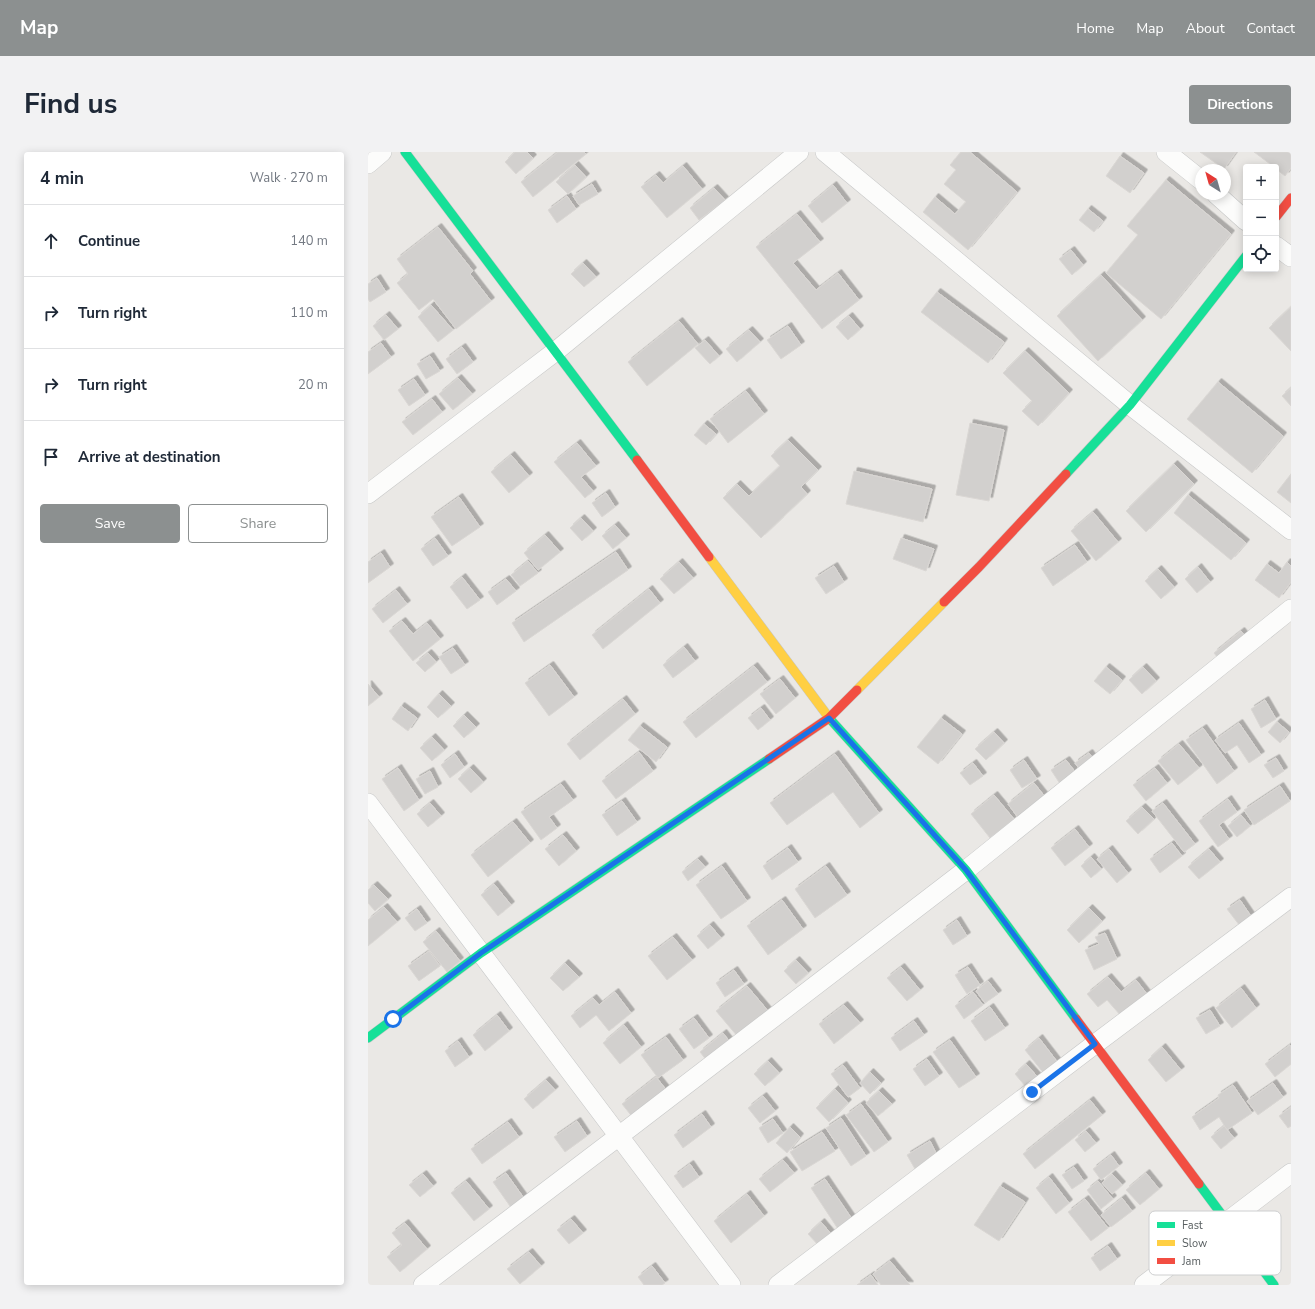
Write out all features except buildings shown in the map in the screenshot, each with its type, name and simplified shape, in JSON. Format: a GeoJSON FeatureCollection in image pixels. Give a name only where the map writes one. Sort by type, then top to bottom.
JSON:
{"type":"FeatureCollection","features":[{"type":"Feature","properties":{"kind":"main road"},"geometry":{"type":"LineString","coordinates":[[405,152],[556,351],[829,718],[966,870],[1220,1211]]}},
{"type":"Feature","properties":{"kind":"main road"},"geometry":{"type":"LineString","coordinates":[[1279,213],[1291,198]]}},
{"type":"Feature","properties":{"kind":"main road"},"geometry":{"type":"LineString","coordinates":[[368,1038],[481,953],[829,718],[979,567],[1130,405],[1243,260]]}},
{"type":"Feature","properties":{"kind":"main road"},"geometry":{"type":"LineString","coordinates":[[1267,1275],[1274,1285]]}},
{"type":"Feature","properties":{"kind":"street"},"geometry":{"type":"LineString","coordinates":[[368,164],[382,152]]}},
{"type":"Feature","properties":{"kind":"street"},"geometry":{"type":"LineString","coordinates":[[368,494],[556,351],[799,152]]}},
{"type":"Feature","properties":{"kind":"street"},"geometry":{"type":"LineString","coordinates":[[825,152],[1130,405],[1291,530]]}},
{"type":"Feature","properties":{"kind":"street"},"geometry":{"type":"LineString","coordinates":[[1166,152],[1195,175]]}},
{"type":"Feature","properties":{"kind":"street"},"geometry":{"type":"LineString","coordinates":[[1223,200],[1243,218]]}},
{"type":"Feature","properties":{"kind":"street"},"geometry":{"type":"LineString","coordinates":[[1279,248],[1291,257]]}},
{"type":"Feature","properties":{"kind":"street"},"geometry":{"type":"LineString","coordinates":[[423,1285],[966,870],[1291,610]]}},
{"type":"Feature","properties":{"kind":"street"},"geometry":{"type":"LineString","coordinates":[[368,803],[732,1285]]}},
{"type":"Feature","properties":{"kind":"street"},"geometry":{"type":"LineString","coordinates":[[778,1285],[1291,897]]}},
{"type":"Feature","properties":{"kind":"street"},"geometry":{"type":"LineString","coordinates":[[1240,1211],[1291,1173]]}},
{"type":"Feature","properties":{"kind":"street"},"geometry":{"type":"LineString","coordinates":[[1144,1285],[1157,1275]]}},
{"type":"Feature","properties":{"kind":"traffic: fast"},"geometry":{"type":"LineString","coordinates":[[405,152],[637,460]]}},
{"type":"Feature","properties":{"kind":"traffic: fast"},"geometry":{"type":"LineString","coordinates":[[1066,474],[1130,405],[1243,260]]}},
{"type":"Feature","properties":{"kind":"traffic: fast"},"geometry":{"type":"LineString","coordinates":[[830,719],[966,870],[1076,1019]]}},
{"type":"Feature","properties":{"kind":"traffic: fast"},"geometry":{"type":"LineString","coordinates":[[368,1038],[481,953],[769,759]]}},
{"type":"Feature","properties":{"kind":"traffic: fast"},"geometry":{"type":"LineString","coordinates":[[1199,1184],[1219,1211]]}},
{"type":"Feature","properties":{"kind":"traffic: fast"},"geometry":{"type":"LineString","coordinates":[[1267,1275],[1274,1285]]}},
{"type":"Feature","properties":{"kind":"traffic: slow"},"geometry":{"type":"LineString","coordinates":[[709,557],[830,719]]}},
{"type":"Feature","properties":{"kind":"traffic: slow"},"geometry":{"type":"LineString","coordinates":[[857,690],[944,602]]}},
{"type":"Feature","properties":{"kind":"traffic: jam"},"geometry":{"type":"LineString","coordinates":[[1279,213],[1291,198]]}},
{"type":"Feature","properties":{"kind":"traffic: jam"},"geometry":{"type":"LineString","coordinates":[[637,460],[709,557]]}},
{"type":"Feature","properties":{"kind":"traffic: jam"},"geometry":{"type":"LineString","coordinates":[[944,602],[1066,474]]}},
{"type":"Feature","properties":{"kind":"traffic: jam"},"geometry":{"type":"LineString","coordinates":[[769,759],[829,718],[857,690]]}},
{"type":"Feature","properties":{"kind":"traffic: jam"},"geometry":{"type":"LineString","coordinates":[[1076,1019],[1199,1184]]}},
{"type":"Feature","properties":{"kind":"route"},"geometry":{"type":"LineString","coordinates":[[393,1019],[481,953],[829,718],[966,870],[1095,1044],[1032,1092]]}}]}
